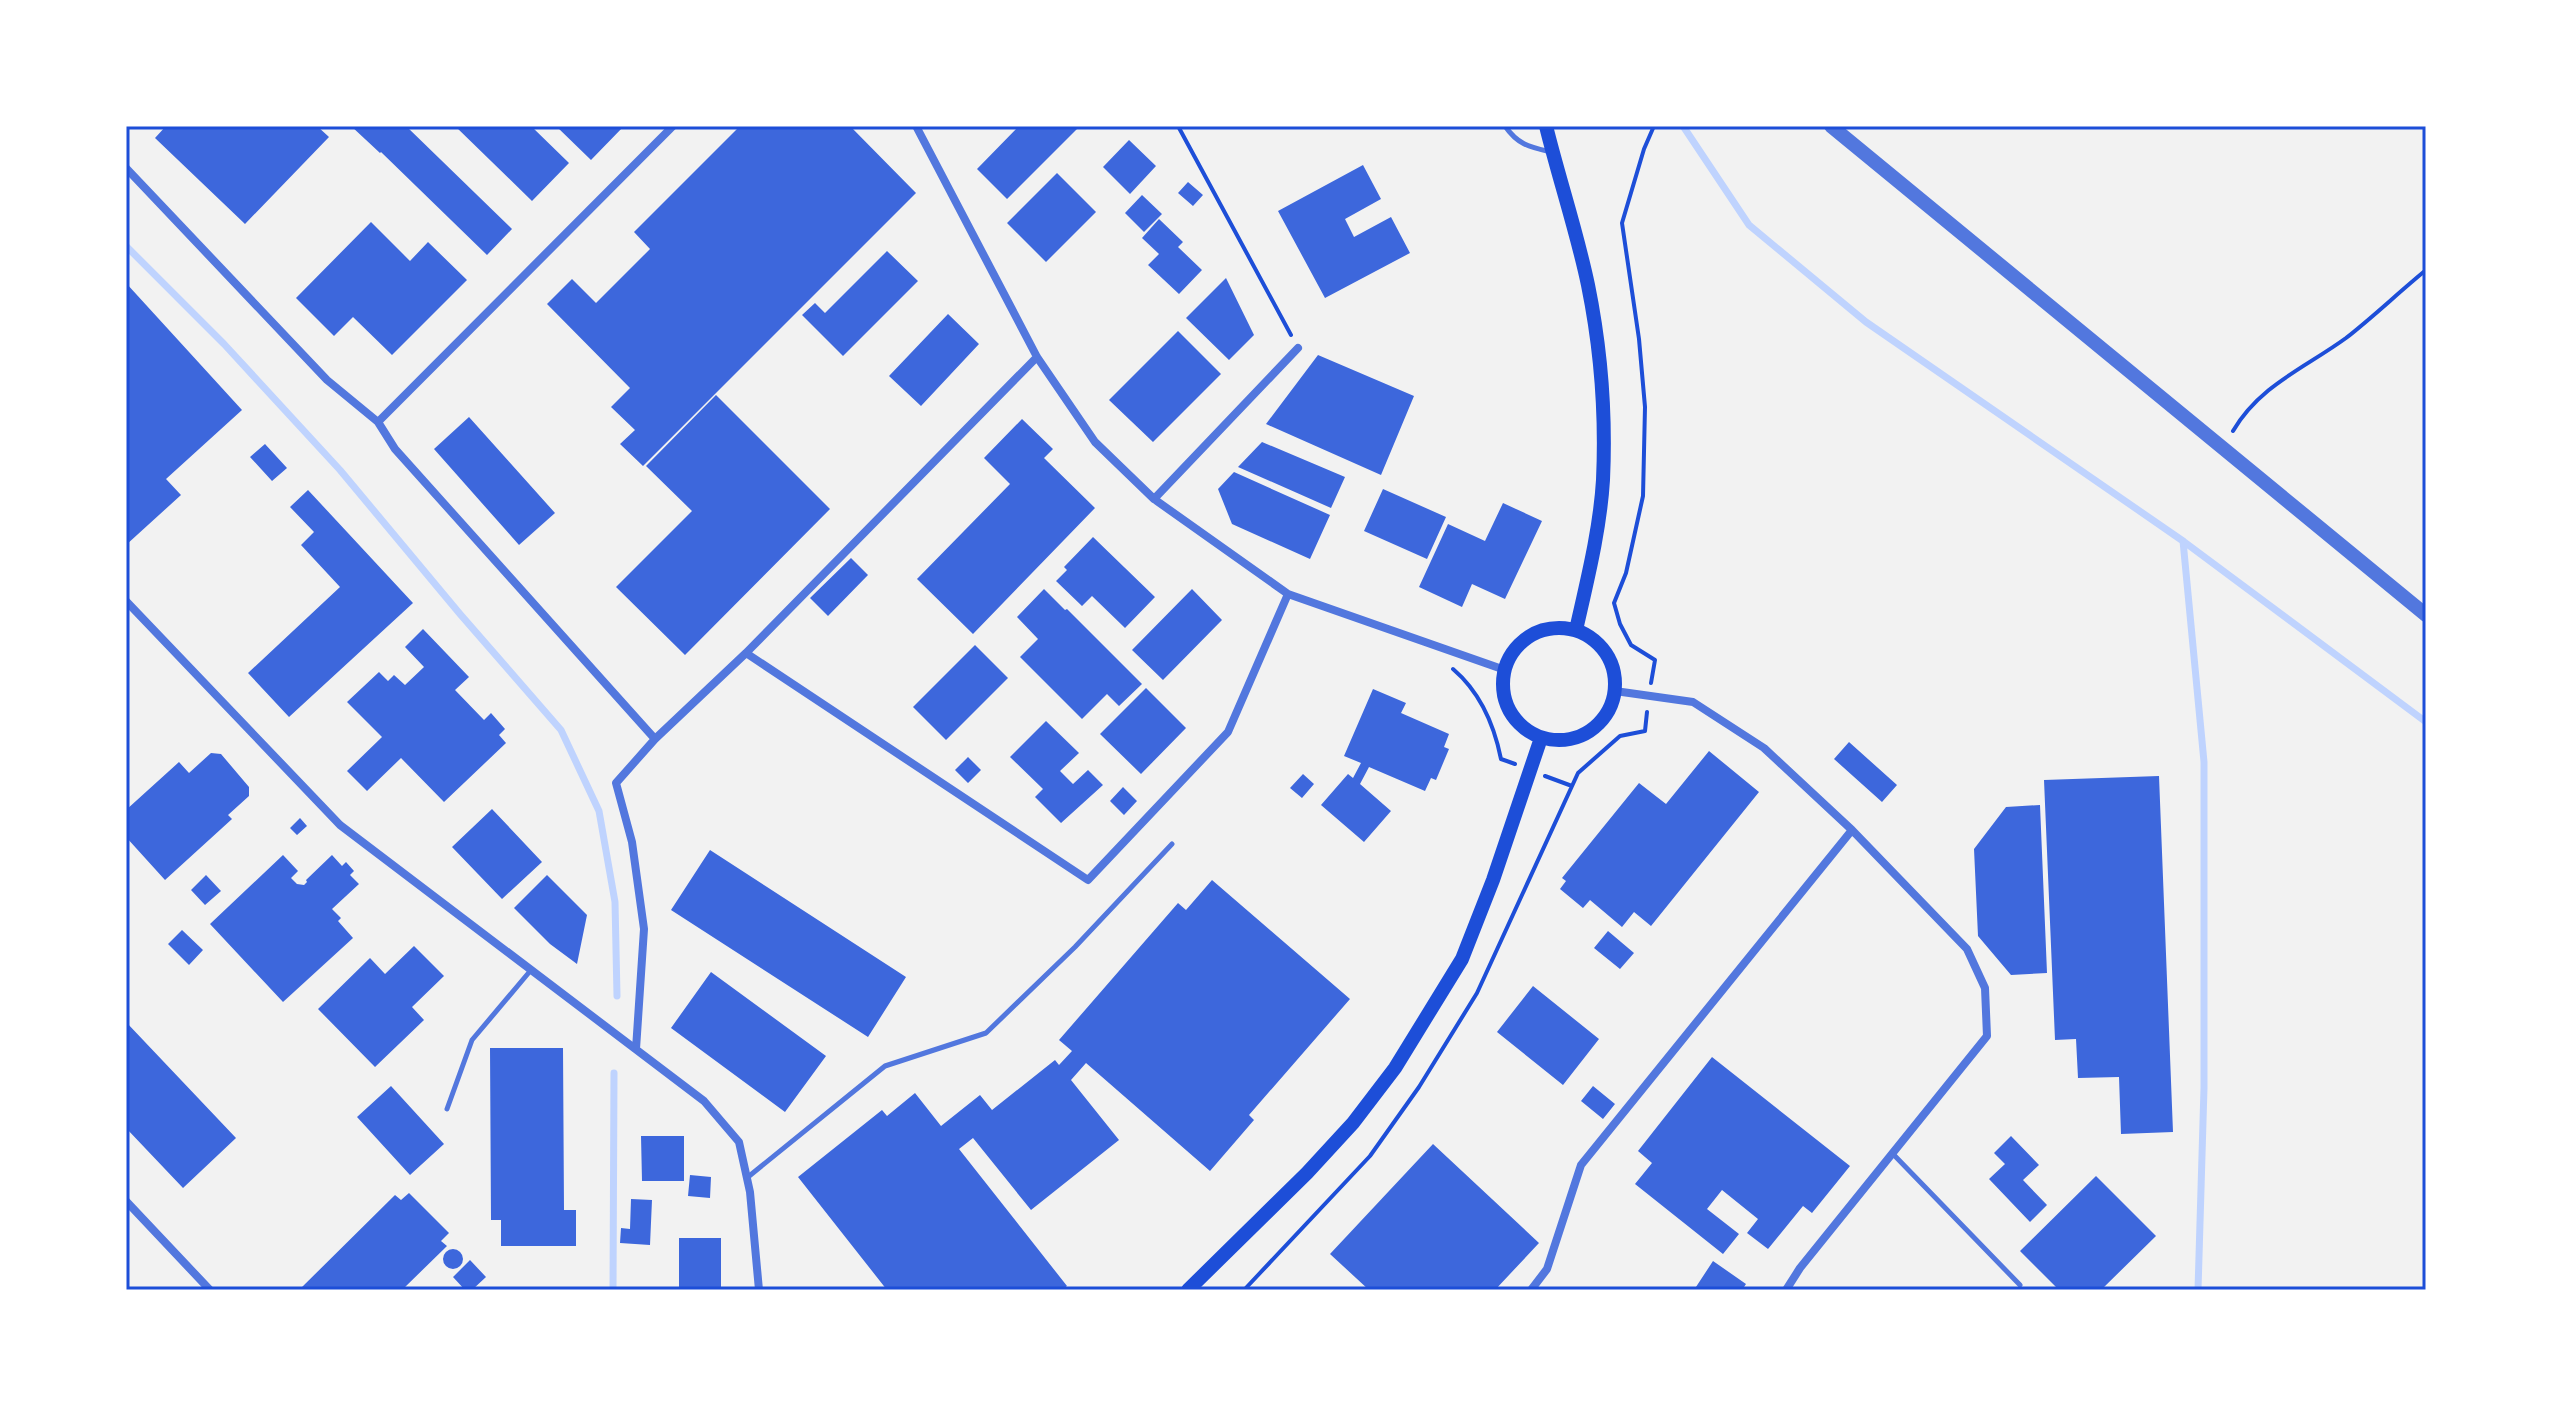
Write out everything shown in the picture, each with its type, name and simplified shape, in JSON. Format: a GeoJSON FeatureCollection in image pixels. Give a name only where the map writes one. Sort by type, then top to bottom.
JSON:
{"type":"FeatureCollection","features":[{"type":"Feature","properties":{"kind":"main road"},"geometry":{"type":"LineString","coordinates":[[1546,126],[1588,285],[1598,344],[1603,402],[1603,481],[1598,524],[1576,630]]}},
{"type":"Feature","properties":{"kind":"main road"},"geometry":{"type":"LineString","coordinates":[[1557,627],[1576,630],[1593,639],[1607,653],[1615,671],[1611,707],[1590,732],[1574,739],[1558,741],[1541,738],[1524,729],[1511,714],[1504,696],[1509,657],[1521,642],[1538,631],[1557,627]]}},
{"type":"Feature","properties":{"kind":"main road"},"geometry":{"type":"LineString","coordinates":[[1188,1290],[1307,1173],[1353,1123],[1395,1068],[1462,959],[1493,880],[1541,738]]}},
{"type":"Feature","properties":{"kind":"street"},"geometry":{"type":"LineString","coordinates":[[378,422],[673,126]]}},
{"type":"Feature","properties":{"kind":"street"},"geometry":{"type":"LineString","coordinates":[[916,126],[1037,357],[1095,442],[1154,499],[1288,594],[1505,670]]}},
{"type":"Feature","properties":{"kind":"street"},"geometry":{"type":"LineString","coordinates":[[1831,126],[2426,615]]}},
{"type":"Feature","properties":{"kind":"street"},"geometry":{"type":"LineString","coordinates":[[126,168],[327,380],[378,422],[395,449],[655,739]]}},
{"type":"Feature","properties":{"kind":"street"},"geometry":{"type":"LineString","coordinates":[[1154,499],[1298,348]]}},
{"type":"Feature","properties":{"kind":"street"},"geometry":{"type":"LineString","coordinates":[[636,1049],[644,929],[632,842],[616,783],[655,739],[746,653],[1037,357]]}},
{"type":"Feature","properties":{"kind":"street"},"geometry":{"type":"LineString","coordinates":[[746,653],[1088,880],[1228,732],[1288,594]]}},
{"type":"Feature","properties":{"kind":"street"},"geometry":{"type":"LineString","coordinates":[[126,601],[340,825],[704,1101],[739,1142],[750,1192],[759,1290]]}},
{"type":"Feature","properties":{"kind":"street"},"geometry":{"type":"LineString","coordinates":[[1615,691],[1693,702],[1764,748],[1852,830],[1967,949],[1985,988],[1987,1036],[1800,1268],[1786,1290]]}},
{"type":"Feature","properties":{"kind":"street"},"geometry":{"type":"LineString","coordinates":[[1531,1290],[1547,1269],[1581,1165],[1852,830]]}},
{"type":"Feature","properties":{"kind":"street"},"geometry":{"type":"LineString","coordinates":[[126,1201],[210,1290]]}},
{"type":"Feature","properties":{"kind":"lane"},"geometry":{"type":"LineString","coordinates":[[1505,126],[1513,138],[1528,146],[1552,152]]}},
{"type":"Feature","properties":{"kind":"lane"},"geometry":{"type":"LineString","coordinates":[[747,1178],[885,1066],[986,1033],[1075,947],[1172,844]]}},
{"type":"Feature","properties":{"kind":"lane"},"geometry":{"type":"LineString","coordinates":[[447,1109],[472,1040],[531,970]]}},
{"type":"Feature","properties":{"kind":"lane"},"geometry":{"type":"LineString","coordinates":[[1893,1153],[2020,1285]]}},
{"type":"Feature","properties":{"kind":"path"},"geometry":{"type":"LineString","coordinates":[[1178,126],[1298,348]]}},
{"type":"Feature","properties":{"kind":"path"},"geometry":{"type":"LineString","coordinates":[[1644,149],[1654,126]]}},
{"type":"Feature","properties":{"kind":"path"},"geometry":{"type":"LineString","coordinates":[[2223,449],[2241,418],[2272,385],[2345,338],[2426,270]]}},
{"type":"Feature","properties":{"kind":"path"},"geometry":{"type":"LineString","coordinates":[[1448,651],[1451,667],[1464,678],[1494,725],[1501,759],[1572,786]]}},
{"type":"Feature","properties":{"kind":"building"},"geometry":{"type":"Polygon","coordinates":[[[166,126],[317,126],[329,137],[245,224],[155,138],[166,126]]]}},
{"type":"Feature","properties":{"kind":"building"},"geometry":{"type":"Polygon","coordinates":[[[351,126],[406,126],[512,229],[487,255],[351,126]]]}},
{"type":"Feature","properties":{"kind":"building"},"geometry":{"type":"Polygon","coordinates":[[[455,126],[531,126],[569,163],[532,201],[455,126]]]}},
{"type":"Feature","properties":{"kind":"building"},"geometry":{"type":"Polygon","coordinates":[[[556,126],[624,126],[591,160],[556,126]]]}},
{"type":"Feature","properties":{"kind":"building"},"geometry":{"type":"Polygon","coordinates":[[[740,126],[850,126],[916,193],[643,466],[620,444],[635,430],[611,407],[630,388],[547,304],[572,279],[596,303],[650,249],[634,232],[740,126]]]}},
{"type":"Feature","properties":{"kind":"building"},"geometry":{"type":"Polygon","coordinates":[[[1019,126],[1080,126],[1007,199],[977,169],[1019,126]]]}},
{"type":"Feature","properties":{"kind":"building"},"geometry":{"type":"Polygon","coordinates":[[[1129,140],[1156,166],[1130,194],[1103,167],[1129,140]]]}},
{"type":"Feature","properties":{"kind":"building"},"geometry":{"type":"Polygon","coordinates":[[[1363,165],[1381,199],[1345,219],[1354,237],[1391,217],[1410,253],[1325,298],[1278,211],[1363,165]]]}},
{"type":"Feature","properties":{"kind":"building"},"geometry":{"type":"Polygon","coordinates":[[[1057,173],[1096,212],[1046,262],[1007,223],[1057,173]]]}},
{"type":"Feature","properties":{"kind":"building"},"geometry":{"type":"Polygon","coordinates":[[[1188,182],[1203,195],[1193,206],[1178,193],[1188,182]]]}},
{"type":"Feature","properties":{"kind":"building"},"geometry":{"type":"Polygon","coordinates":[[[1142,195],[1162,214],[1144,232],[1125,213],[1142,195]]]}},
{"type":"Feature","properties":{"kind":"building"},"geometry":{"type":"Polygon","coordinates":[[[1159,219],[1183,242],[1178,247],[1202,270],[1179,294],[1148,265],[1159,254],[1142,238],[1159,219]]]}},
{"type":"Feature","properties":{"kind":"building"},"geometry":{"type":"Polygon","coordinates":[[[371,222],[410,261],[428,242],[467,280],[392,355],[353,317],[334,336],[296,298],[371,222]]]}},
{"type":"Feature","properties":{"kind":"building"},"geometry":{"type":"Polygon","coordinates":[[[887,251],[918,281],[843,356],[802,315],[815,303],[825,313],[887,251]]]}},
{"type":"Feature","properties":{"kind":"building"},"geometry":{"type":"Polygon","coordinates":[[[1226,278],[1254,335],[1229,360],[1186,318],[1226,278]]]}},
{"type":"Feature","properties":{"kind":"building"},"geometry":{"type":"Polygon","coordinates":[[[126,283],[242,410],[166,479],[181,495],[126,545],[126,283]]]}},
{"type":"Feature","properties":{"kind":"building"},"geometry":{"type":"Polygon","coordinates":[[[948,314],[979,344],[921,406],[889,376],[948,314]]]}},
{"type":"Feature","properties":{"kind":"building"},"geometry":{"type":"Polygon","coordinates":[[[1178,331],[1221,374],[1153,442],[1109,400],[1178,331]]]}},
{"type":"Feature","properties":{"kind":"building"},"geometry":{"type":"Polygon","coordinates":[[[1318,355],[1414,396],[1381,475],[1266,424],[1318,355]]]}},
{"type":"Feature","properties":{"kind":"building"},"geometry":{"type":"Polygon","coordinates":[[[716,395],[830,509],[685,655],[616,587],[692,511],[646,466],[716,395]]]}},
{"type":"Feature","properties":{"kind":"building"},"geometry":{"type":"Polygon","coordinates":[[[469,417],[555,513],[519,545],[434,449],[469,417]]]}},
{"type":"Feature","properties":{"kind":"building"},"geometry":{"type":"Polygon","coordinates":[[[1022,419],[1053,449],[1044,458],[1095,508],[973,634],[917,579],[1010,484],[984,458],[1022,419]]]}},
{"type":"Feature","properties":{"kind":"building"},"geometry":{"type":"Polygon","coordinates":[[[1262,442],[1345,477],[1331,508],[1238,467],[1262,442]]]}},
{"type":"Feature","properties":{"kind":"building"},"geometry":{"type":"Polygon","coordinates":[[[265,444],[287,468],[272,481],[250,457],[265,444]]]}},
{"type":"Feature","properties":{"kind":"building"},"geometry":{"type":"Polygon","coordinates":[[[1234,472],[1330,515],[1310,559],[1232,524],[1218,489],[1234,472]]]}},
{"type":"Feature","properties":{"kind":"building"},"geometry":{"type":"Polygon","coordinates":[[[1383,489],[1446,517],[1427,559],[1364,531],[1383,489]]]}},
{"type":"Feature","properties":{"kind":"building"},"geometry":{"type":"Polygon","coordinates":[[[308,490],[413,603],[289,717],[248,673],[340,587],[301,545],[314,532],[290,507],[308,490]]]}},
{"type":"Feature","properties":{"kind":"building"},"geometry":{"type":"Polygon","coordinates":[[[1503,503],[1542,521],[1505,599],[1472,584],[1462,607],[1419,587],[1448,524],[1485,541],[1503,503]]]}},
{"type":"Feature","properties":{"kind":"building"},"geometry":{"type":"Polygon","coordinates":[[[1093,537],[1155,597],[1125,628],[1092,596],[1082,606],[1056,581],[1067,570],[1064,567],[1093,537]]]}},
{"type":"Feature","properties":{"kind":"building"},"geometry":{"type":"Polygon","coordinates":[[[851,558],[868,575],[828,616],[810,598],[851,558]]]}},
{"type":"Feature","properties":{"kind":"building"},"geometry":{"type":"Polygon","coordinates":[[[1044,589],[1142,684],[1119,706],[1107,694],[1082,719],[1020,657],[1038,639],[1017,617],[1044,589]]]}},
{"type":"Feature","properties":{"kind":"building"},"geometry":{"type":"Polygon","coordinates":[[[1192,589],[1222,620],[1163,680],[1132,650],[1192,589]]]}},
{"type":"Feature","properties":{"kind":"building"},"geometry":{"type":"Polygon","coordinates":[[[423,629],[469,677],[455,690],[484,720],[491,713],[505,729],[499,735],[506,743],[444,802],[401,758],[367,791],[347,771],[382,737],[347,702],[379,672],[388,681],[394,675],[405,685],[424,667],[405,647],[423,629]]]}},
{"type":"Feature","properties":{"kind":"building"},"geometry":{"type":"Polygon","coordinates":[[[975,645],[1008,678],[946,740],[913,707],[975,645]]]}},
{"type":"Feature","properties":{"kind":"building"},"geometry":{"type":"Polygon","coordinates":[[[1146,688],[1186,728],[1141,774],[1100,734],[1146,688]]]}},
{"type":"Feature","properties":{"kind":"building"},"geometry":{"type":"Polygon","coordinates":[[[1373,689],[1406,703],[1401,713],[1449,734],[1444,747],[1449,749],[1436,780],[1431,778],[1425,791],[1369,767],[1360,784],[1391,811],[1364,842],[1321,805],[1348,774],[1353,778],[1361,763],[1344,756],[1373,689]]]}},
{"type":"Feature","properties":{"kind":"building"},"geometry":{"type":"Polygon","coordinates":[[[1046,721],[1079,753],[1060,771],[1073,784],[1088,770],[1103,785],[1061,823],[1035,797],[1043,789],[1010,757],[1046,721]]]}},
{"type":"Feature","properties":{"kind":"building"},"geometry":{"type":"Polygon","coordinates":[[[1849,742],[1897,785],[1882,802],[1834,759],[1849,742]]]}},
{"type":"Feature","properties":{"kind":"building"},"geometry":{"type":"Polygon","coordinates":[[[1709,751],[1759,792],[1651,926],[1634,912],[1622,927],[1590,900],[1583,908],[1560,889],[1566,881],[1562,878],[1639,783],[1666,804],[1709,751]]]}},
{"type":"Feature","properties":{"kind":"building"},"geometry":{"type":"Polygon","coordinates":[[[211,753],[221,754],[249,787],[249,796],[228,815],[232,819],[165,880],[126,837],[126,810],[179,762],[189,773],[211,753]]]}},
{"type":"Feature","properties":{"kind":"building"},"geometry":{"type":"Polygon","coordinates":[[[968,757],[981,770],[968,783],[955,770],[968,757]]]}},
{"type":"Feature","properties":{"kind":"building"},"geometry":{"type":"Polygon","coordinates":[[[1303,774],[1314,784],[1302,798],[1290,788],[1303,774]]]}},
{"type":"Feature","properties":{"kind":"building"},"geometry":{"type":"Polygon","coordinates":[[[2159,776],[2173,1132],[2121,1134],[2119,1077],[2078,1078],[2076,1039],[2055,1040],[2044,780],[2159,776]]]}},
{"type":"Feature","properties":{"kind":"building"},"geometry":{"type":"Polygon","coordinates":[[[1123,787],[1137,801],[1124,815],[1110,801],[1123,787]]]}},
{"type":"Feature","properties":{"kind":"building"},"geometry":{"type":"Polygon","coordinates":[[[2040,805],[2047,973],[2011,975],[1978,936],[1974,849],[2006,807],[2040,805]]]}},
{"type":"Feature","properties":{"kind":"building"},"geometry":{"type":"Polygon","coordinates":[[[492,809],[542,862],[502,899],[452,847],[492,809]]]}},
{"type":"Feature","properties":{"kind":"building"},"geometry":{"type":"Polygon","coordinates":[[[300,818],[307,826],[297,835],[290,828],[300,818]]]}},
{"type":"Feature","properties":{"kind":"building"},"geometry":{"type":"Polygon","coordinates":[[[710,850],[906,977],[868,1037],[671,910],[710,850]]]}},
{"type":"Feature","properties":{"kind":"building"},"geometry":{"type":"Polygon","coordinates":[[[283,855],[298,871],[291,878],[297,884],[304,885],[332,855],[342,866],[346,862],[354,871],[350,875],[359,884],[332,909],[353,938],[283,1002],[210,924],[283,855]]]}},
{"type":"Feature","properties":{"kind":"building"},"geometry":{"type":"Polygon","coordinates":[[[206,875],[221,891],[205,905],[191,890],[206,875]]]}},
{"type":"Feature","properties":{"kind":"building"},"geometry":{"type":"Polygon","coordinates":[[[547,875],[587,915],[577,964],[550,944],[514,908],[547,875]]]}},
{"type":"Feature","properties":{"kind":"building"},"geometry":{"type":"Polygon","coordinates":[[[1212,880],[1350,999],[1249,1115],[1254,1120],[1210,1171],[1086,1063],[1071,1080],[1119,1140],[1031,1210],[973,1138],[959,1149],[1067,1286],[1062,1290],[887,1290],[798,1177],[882,1110],[887,1116],[915,1093],[941,1126],[980,1095],[992,1110],[1055,1060],[1059,1065],[1072,1051],[1059,1040],[1178,903],[1186,910],[1212,880]]]}},
{"type":"Feature","properties":{"kind":"building"},"geometry":{"type":"Polygon","coordinates":[[[182,930],[203,950],[189,965],[168,944],[182,930]]]}},
{"type":"Feature","properties":{"kind":"building"},"geometry":{"type":"Polygon","coordinates":[[[1608,931],[1634,953],[1620,969],[1594,948],[1608,931]]]}},
{"type":"Feature","properties":{"kind":"building"},"geometry":{"type":"Polygon","coordinates":[[[414,946],[444,976],[412,1007],[424,1020],[375,1067],[318,1009],[370,958],[385,974],[414,946]]]}},
{"type":"Feature","properties":{"kind":"building"},"geometry":{"type":"Polygon","coordinates":[[[711,972],[826,1056],[785,1112],[671,1028],[711,972]]]}},
{"type":"Feature","properties":{"kind":"building"},"geometry":{"type":"Polygon","coordinates":[[[1533,986],[1599,1039],[1563,1085],[1497,1032],[1533,986]]]}},
{"type":"Feature","properties":{"kind":"building"},"geometry":{"type":"Polygon","coordinates":[[[126,1022],[236,1138],[183,1188],[126,1128],[126,1022]]]}},
{"type":"Feature","properties":{"kind":"building"},"geometry":{"type":"Polygon","coordinates":[[[490,1048],[563,1048],[564,1210],[576,1210],[576,1246],[501,1246],[501,1220],[491,1220],[490,1048]]]}},
{"type":"Feature","properties":{"kind":"building"},"geometry":{"type":"Polygon","coordinates":[[[1712,1057],[1850,1166],[1812,1213],[1803,1206],[1768,1249],[1747,1233],[1758,1219],[1722,1190],[1707,1209],[1739,1234],[1723,1254],[1635,1184],[1652,1163],[1638,1151],[1712,1057]]]}},
{"type":"Feature","properties":{"kind":"building"},"geometry":{"type":"Polygon","coordinates":[[[391,1086],[444,1144],[410,1175],[357,1117],[391,1086]]]}},
{"type":"Feature","properties":{"kind":"building"},"geometry":{"type":"Polygon","coordinates":[[[1593,1086],[1615,1104],[1603,1119],[1581,1101],[1593,1086]]]}},
{"type":"Feature","properties":{"kind":"building"},"geometry":{"type":"Polygon","coordinates":[[[641,1136],[684,1136],[684,1181],[642,1181],[641,1136]]]}},
{"type":"Feature","properties":{"kind":"building"},"geometry":{"type":"Polygon","coordinates":[[[2011,1136],[2039,1165],[2023,1180],[2047,1205],[2030,1222],[1989,1179],[2005,1164],[1994,1153],[2011,1136]]]}},
{"type":"Feature","properties":{"kind":"building"},"geometry":{"type":"Polygon","coordinates":[[[1433,1144],[1539,1243],[1495,1290],[1369,1290],[1330,1254],[1433,1144]]]}},
{"type":"Feature","properties":{"kind":"building"},"geometry":{"type":"Polygon","coordinates":[[[690,1175],[711,1177],[710,1198],[688,1196],[690,1175]]]}},
{"type":"Feature","properties":{"kind":"building"},"geometry":{"type":"Polygon","coordinates":[[[2096,1176],[2156,1236],[2101,1290],[2059,1290],[2020,1251],[2096,1176]]]}},
{"type":"Feature","properties":{"kind":"building"},"geometry":{"type":"Polygon","coordinates":[[[409,1193],[449,1233],[441,1241],[447,1246],[402,1290],[299,1290],[395,1195],[401,1200],[409,1193]]]}},
{"type":"Feature","properties":{"kind":"building"},"geometry":{"type":"Polygon","coordinates":[[[631,1199],[652,1200],[650,1245],[620,1243],[621,1228],[630,1229],[631,1199]]]}},
{"type":"Feature","properties":{"kind":"building"},"geometry":{"type":"Polygon","coordinates":[[[679,1238],[721,1238],[721,1290],[677,1290],[679,1238]]]}},
{"type":"Feature","properties":{"kind":"building"},"geometry":{"type":"Polygon","coordinates":[[[453,1249],[460,1252],[463,1259],[460,1266],[453,1269],[446,1266],[443,1259],[446,1252],[453,1249]]]}},
{"type":"Feature","properties":{"kind":"building"},"geometry":{"type":"Polygon","coordinates":[[[470,1260],[486,1277],[472,1290],[465,1290],[453,1277],[470,1260]]]}},
{"type":"Feature","properties":{"kind":"building"},"geometry":{"type":"Polygon","coordinates":[[[1713,1261],[1746,1284],[1742,1290],[1694,1290],[1713,1261]]]}},
{"type":"Feature","properties":{"kind":"waterway"},"geometry":{"type":"LineString","coordinates":[[1683,126],[1749,225],[1866,322],[2183,541],[2426,722]]}},
{"type":"Feature","properties":{"kind":"waterway"},"geometry":{"type":"LineString","coordinates":[[126,246],[224,344],[340,470],[561,730],[599,811],[615,902],[617,996]]}},
{"type":"Feature","properties":{"kind":"waterway"},"geometry":{"type":"LineString","coordinates":[[2183,541],[2204,762],[2204,1088],[2198,1290]]}},
{"type":"Feature","properties":{"kind":"waterway"},"geometry":{"type":"LineString","coordinates":[[613,1290],[614,1073]]}}]}
